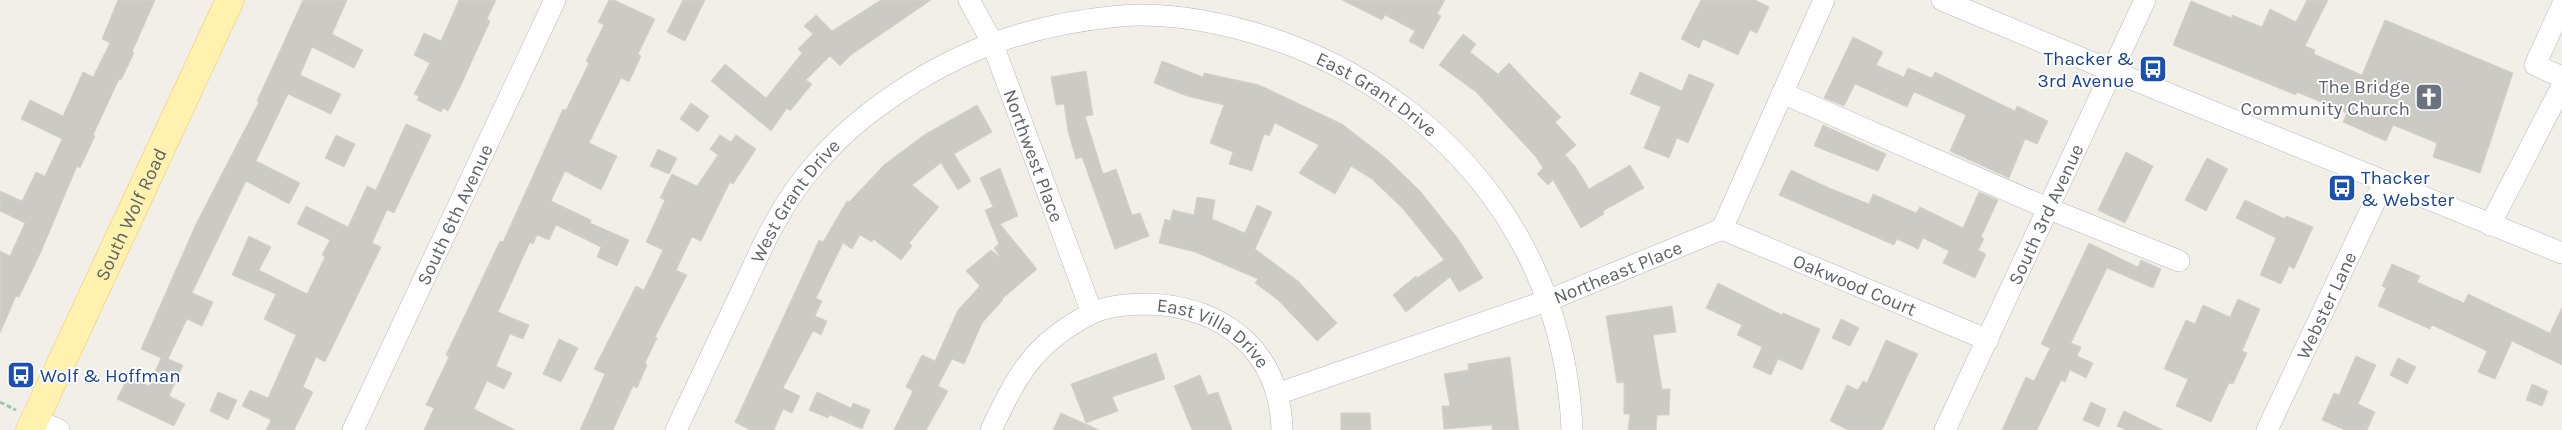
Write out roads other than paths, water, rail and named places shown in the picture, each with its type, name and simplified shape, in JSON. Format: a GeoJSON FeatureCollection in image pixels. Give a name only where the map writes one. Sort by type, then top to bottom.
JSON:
{"type":"FeatureCollection","features":[{"type":"Feature","properties":{"kind":"main road","name":"South Wolf Road"},"geometry":{"type":"LineString","coordinates":[[32,424],[230,0]]}},
{"type":"Feature","properties":{"kind":"street","name":"South 6th Avenue"},"geometry":{"type":"LineString","coordinates":[[353,430],[555,0]]}},
{"type":"Feature","properties":{"kind":"street","name":"Northwest Place"},"geometry":{"type":"LineString","coordinates":[[970,0],[992,42],[1092,313]]}},
{"type":"Feature","properties":{"kind":"street"},"geometry":{"type":"LineString","coordinates":[[1722,229],[1824,0]]}},
{"type":"Feature","properties":{"kind":"street"},"geometry":{"type":"LineString","coordinates":[[1942,0],[2562,254]]}},
{"type":"Feature","properties":{"kind":"street","name":"South 3rd Avenue"},"geometry":{"type":"LineString","coordinates":[[1945,430],[2145,0]]}},
{"type":"Feature","properties":{"kind":"street"},"geometry":{"type":"LineString","coordinates":[[2562,6],[2535,65],[2562,77]]}},
{"type":"Feature","properties":{"kind":"street","name":"East Grant Drive"},"geometry":{"type":"LineString","coordinates":[[992,42],[1068,24],[1122,15],[1169,17],[1219,23],[1269,37],[1321,57],[1374,86],[1411,111],[1448,144],[1488,189],[1522,245],[1549,300],[1570,388],[1572,430]]}},
{"type":"Feature","properties":{"kind":"street","name":"West Grant Drive"},"geometry":{"type":"LineString","coordinates":[[676,430],[777,218],[800,185],[831,148],[867,114],[934,69],[964,53],[992,42]]}},
{"type":"Feature","properties":{"kind":"street"},"geometry":{"type":"LineString","coordinates":[[2490,225],[2562,86]]}},
{"type":"Feature","properties":{"kind":"street"},"geometry":{"type":"LineString","coordinates":[[1782,93],[2047,208],[2179,261]]}},
{"type":"Feature","properties":{"kind":"street","name":"Webster Lane"},"geometry":{"type":"LineString","coordinates":[[2267,430],[2384,182]]}},
{"type":"Feature","properties":{"kind":"street","name":"Northeast Place"},"geometry":{"type":"LineString","coordinates":[[1277,394],[1549,300],[1722,229]]}},
{"type":"Feature","properties":{"kind":"street","name":"Oakwood Court"},"geometry":{"type":"LineString","coordinates":[[1722,229],[1988,340]]}},
{"type":"Feature","properties":{"kind":"street","name":"East Villa Drive"},"geometry":{"type":"LineString","coordinates":[[991,430],[1015,380],[1035,353],[1061,332],[1092,313],[1133,304],[1169,305],[1205,313],[1236,332],[1253,350],[1269,372],[1277,394],[1282,430]]}},
{"type":"Feature","properties":{"kind":"street"},"geometry":{"type":"LineString","coordinates":[[32,424],[59,430]]}},
{"type":"Feature","properties":{"kind":"place","name":"Thacker & 3rd Avenue"},"geometry":{"type":"Point","coordinates":[2153,69]}},
{"type":"Feature","properties":{"kind":"place","name":"The Bridge Community Church"},"geometry":{"type":"Point","coordinates":[2429,97]}},
{"type":"Feature","properties":{"kind":"place","name":"Thacker & Webster"},"geometry":{"type":"Point","coordinates":[2342,188]}},
{"type":"Feature","properties":{"kind":"place","name":"Wolf & Hoffman"},"geometry":{"type":"Point","coordinates":[21,375]}}]}
